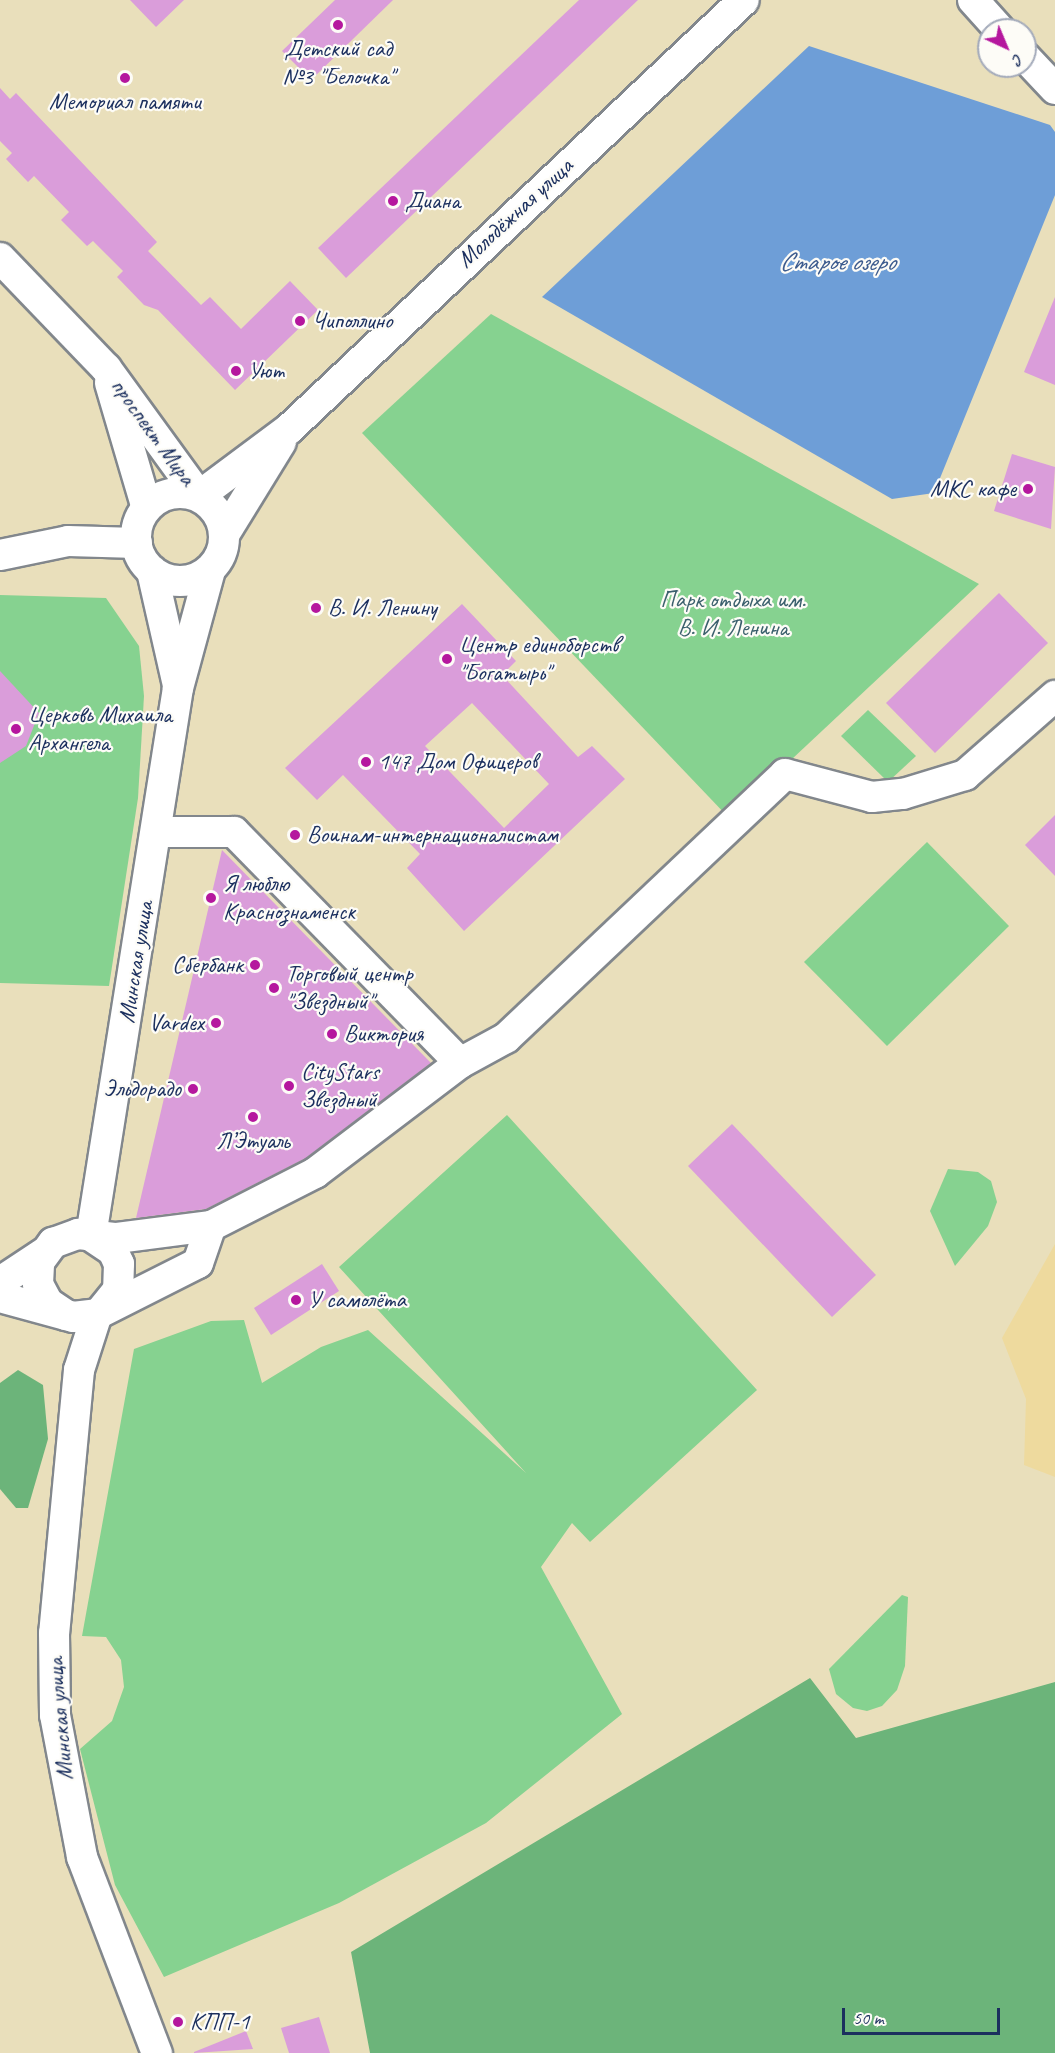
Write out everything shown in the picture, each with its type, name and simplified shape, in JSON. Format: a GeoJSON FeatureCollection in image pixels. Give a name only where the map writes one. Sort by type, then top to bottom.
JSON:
{"type":"FeatureCollection","features":[{"type":"Feature","properties":{"kind":"street","name":"Молодёжная улица"},"geometry":{"type":"LineString","coordinates":[[199,496],[289,429],[744,0]]}},
{"type":"Feature","properties":{"kind":"street"},"geometry":{"type":"LineString","coordinates":[[973,0],[989,18]]}},
{"type":"Feature","properties":{"kind":"street"},"geometry":{"type":"LineString","coordinates":[[1037,70],[1055,89]]}},
{"type":"Feature","properties":{"kind":"street","name":"проспект Мира"},"geometry":{"type":"LineString","coordinates":[[0,258],[106,368],[199,496]]}},
{"type":"Feature","properties":{"kind":"street","name":"проспект Мира"},"geometry":{"type":"LineString","coordinates":[[106,368],[146,505]]}},
{"type":"Feature","properties":{"kind":"street","name":"Молодёжная улица"},"geometry":{"type":"LineString","coordinates":[[225,533],[289,429]]}},
{"type":"Feature","properties":{"kind":"street"},"geometry":{"type":"LineString","coordinates":[[179,492],[199,496],[213,506],[225,533],[221,553],[210,570],[188,580],[152,571],[137,543],[135,532],[146,505],[179,492]]}},
{"type":"Feature","properties":{"kind":"street"},"geometry":{"type":"LineString","coordinates":[[0,555],[68,541],[137,543]]}},
{"type":"Feature","properties":{"kind":"street","name":"Минская улица"},"geometry":{"type":"LineString","coordinates":[[92,1236],[178,688],[210,570]]}},
{"type":"Feature","properties":{"kind":"street","name":"Минская улица"},"geometry":{"type":"LineString","coordinates":[[152,571],[178,688]]}},
{"type":"Feature","properties":{"kind":"street"},"geometry":{"type":"LineString","coordinates":[[0,1282],[65,1236],[117,1238],[211,1226],[315,1173],[460,1063],[506,1038],[785,774],[872,796],[903,794],[965,775],[1055,696]]}},
{"type":"Feature","properties":{"kind":"street"},"geometry":{"type":"LineString","coordinates":[[157,832],[234,832],[460,1063]]}},
{"type":"Feature","properties":{"kind":"street"},"geometry":{"type":"LineString","coordinates":[[0,1297],[84,1314],[198,1263],[211,1226]]}},
{"type":"Feature","properties":{"kind":"street"},"geometry":{"type":"LineString","coordinates":[[84,1314],[118,1290],[120,1270],[113,1251],[92,1236]]}},
{"type":"Feature","properties":{"kind":"street"},"geometry":{"type":"LineString","coordinates":[[44,1252],[38,1284],[48,1303],[84,1314]]}},
{"type":"Feature","properties":{"kind":"street","name":"Минская улица"},"geometry":{"type":"LineString","coordinates":[[84,1314],[54,1633],[55,1715],[82,1857],[157,2053]]}},
{"type":"Feature","properties":{"kind":"green space","name":"Парк отдыха им. В. И. Ленина"},"geometry":{"type":"Polygon","coordinates":[[[491,314],[979,584],[729,818],[362,433],[491,314]]]}},
{"type":"Feature","properties":{"kind":"green space"},"geometry":{"type":"Polygon","coordinates":[[[0,595],[106,598],[139,646],[144,696],[138,798],[109,986],[0,983],[0,595]]]}},
{"type":"Feature","properties":{"kind":"green space"},"geometry":{"type":"Polygon","coordinates":[[[868,710],[916,756],[888,782],[841,736],[868,710]]]}},
{"type":"Feature","properties":{"kind":"green space"},"geometry":{"type":"Polygon","coordinates":[[[927,842],[1009,926],[887,1046],[804,962],[927,842]]]}},
{"type":"Feature","properties":{"kind":"green space"},"geometry":{"type":"Polygon","coordinates":[[[507,1115],[757,1390],[590,1542],[572,1523],[541,1567],[622,1714],[486,1823],[339,1903],[164,1977],[115,1885],[80,1749],[112,1721],[124,1687],[121,1660],[106,1637],[82,1636],[134,1349],[211,1321],[244,1320],[262,1383],[321,1347],[368,1330],[526,1473],[339,1267],[507,1115]]]}},
{"type":"Feature","properties":{"kind":"green space"},"geometry":{"type":"Polygon","coordinates":[[[948,1169],[978,1172],[991,1181],[997,1202],[988,1226],[955,1266],[930,1211],[948,1169]]]}},
{"type":"Feature","properties":{"kind":"green space"},"geometry":{"type":"Polygon","coordinates":[[[18,1370],[43,1385],[48,1439],[28,1508],[16,1508],[0,1489],[0,1383],[18,1370]]]}},
{"type":"Feature","properties":{"kind":"green space"},"geometry":{"type":"Polygon","coordinates":[[[902,1595],[908,1597],[905,1666],[897,1690],[882,1706],[867,1711],[853,1708],[836,1694],[829,1669],[902,1595]]]}},
{"type":"Feature","properties":{"kind":"green space"},"geometry":{"type":"Polygon","coordinates":[[[810,1678],[856,1738],[1055,1682],[1055,2053],[370,2053],[351,1952],[810,1678]]]}},
{"type":"Feature","properties":{"kind":"sand"},"geometry":{"type":"Polygon","coordinates":[[[1055,1244],[1055,1477],[1024,1465],[1026,1399],[1002,1338],[1055,1244]]]}},
{"type":"Feature","properties":{"kind":"water","name":"Старое озеро"},"geometry":{"type":"Polygon","coordinates":[[[809,46],[1050,125],[1055,132],[1055,195],[934,493],[892,499],[542,297],[809,46]]]}},
{"type":"Feature","properties":{"kind":"building"},"geometry":{"type":"Polygon","coordinates":[[[130,0],[184,0],[156,27],[130,0]]]}},
{"type":"Feature","properties":{"kind":"building","name":"Детский сад №3 \"Белочка\""},"geometry":{"type":"Polygon","coordinates":[[[335,0],[393,0],[311,80],[282,51],[335,0]]]}},
{"type":"Feature","properties":{"kind":"building"},"geometry":{"type":"Polygon","coordinates":[[[579,0],[638,0],[346,278],[318,248],[579,0]]]}},
{"type":"Feature","properties":{"kind":"building"},"geometry":{"type":"Polygon","coordinates":[[[0,88],[10,99],[16,93],[157,242],[148,251],[201,305],[210,297],[241,329],[290,281],[318,310],[235,390],[158,310],[144,305],[117,277],[123,271],[93,241],[87,246],[61,220],[69,212],[34,176],[28,182],[6,159],[12,153],[0,141],[0,88]]]}},
{"type":"Feature","properties":{"kind":"building"},"geometry":{"type":"Polygon","coordinates":[[[1055,297],[1055,385],[1024,372],[1055,297]]]}},
{"type":"Feature","properties":{"kind":"building","name":"МКС кафе"},"geometry":{"type":"Polygon","coordinates":[[[1012,454],[1055,467],[1051,529],[994,511],[1012,454]]]}},
{"type":"Feature","properties":{"kind":"building"},"geometry":{"type":"Polygon","coordinates":[[[999,593],[1048,643],[935,753],[886,703],[999,593]]]}},
{"type":"Feature","properties":{"kind":"building","name":"147 Дом Офицеров"},"geometry":{"type":"Polygon","coordinates":[[[462,604],[516,661],[502,675],[578,757],[592,746],[625,779],[464,931],[407,868],[420,854],[343,775],[317,800],[285,768],[462,604]],[[472,703],[425,746],[504,828],[549,784],[472,703]]]}},
{"type":"Feature","properties":{"kind":"building","name":"Церковь Михаила Архангела"},"geometry":{"type":"Polygon","coordinates":[[[0,671],[39,713],[26,746],[0,763],[0,671]]]}},
{"type":"Feature","properties":{"kind":"building"},"geometry":{"type":"Polygon","coordinates":[[[1055,815],[1055,876],[1025,845],[1055,815]]]}},
{"type":"Feature","properties":{"kind":"building","name":"Торговый центр \"Звездный\""},"geometry":{"type":"Polygon","coordinates":[[[222,850],[431,1063],[306,1158],[206,1209],[136,1218],[222,850]]]}},
{"type":"Feature","properties":{"kind":"building"},"geometry":{"type":"Polygon","coordinates":[[[732,1124],[876,1275],[832,1317],[688,1166],[732,1124]]]}},
{"type":"Feature","properties":{"kind":"building","name":"У самолёта"},"geometry":{"type":"Polygon","coordinates":[[[322,1264],[339,1291],[271,1335],[254,1308],[322,1264]]]}},
{"type":"Feature","properties":{"kind":"building"},"geometry":{"type":"Polygon","coordinates":[[[319,2017],[330,2053],[289,2053],[281,2028],[319,2017]]]}},
{"type":"Feature","properties":{"kind":"building"},"geometry":{"type":"Polygon","coordinates":[[[246,2031],[253,2049],[194,2053],[194,2052],[246,2031]]]}},
{"type":"Feature","properties":{"kind":"place","name":"Детский сад №3 \"Белочка\""},"geometry":{"type":"Point","coordinates":[338,25]}},
{"type":"Feature","properties":{"kind":"place","name":"Мемориал памяти"},"geometry":{"type":"Point","coordinates":[125,78]}},
{"type":"Feature","properties":{"kind":"place","name":"Диана"},"geometry":{"type":"Point","coordinates":[393,201]}},
{"type":"Feature","properties":{"kind":"place","name":"Чиполлино"},"geometry":{"type":"Point","coordinates":[300,321]}},
{"type":"Feature","properties":{"kind":"place","name":"Уют"},"geometry":{"type":"Point","coordinates":[236,371]}},
{"type":"Feature","properties":{"kind":"place","name":"МКС кафе"},"geometry":{"type":"Point","coordinates":[1028,489]}},
{"type":"Feature","properties":{"kind":"place","name":"В. И. Ленину"},"geometry":{"type":"Point","coordinates":[316,608]}},
{"type":"Feature","properties":{"kind":"place","name":"Центр единоборств \"Богатырь\""},"geometry":{"type":"Point","coordinates":[447,659]}},
{"type":"Feature","properties":{"kind":"place","name":"Церковь Михаила Архангела"},"geometry":{"type":"Point","coordinates":[16,729]}},
{"type":"Feature","properties":{"kind":"place","name":"147 Дом Офицеров"},"geometry":{"type":"Point","coordinates":[366,762]}},
{"type":"Feature","properties":{"kind":"place","name":"Воинам-интернационалистам"},"geometry":{"type":"Point","coordinates":[295,835]}},
{"type":"Feature","properties":{"kind":"place","name":"Я люблю Краснознаменск"},"geometry":{"type":"Point","coordinates":[211,898]}},
{"type":"Feature","properties":{"kind":"place","name":"Сбербанк"},"geometry":{"type":"Point","coordinates":[255,965]}},
{"type":"Feature","properties":{"kind":"place","name":"Торговый центр \"Звездный\""},"geometry":{"type":"Point","coordinates":[274,988]}},
{"type":"Feature","properties":{"kind":"place","name":"Vardex"},"geometry":{"type":"Point","coordinates":[216,1023]}},
{"type":"Feature","properties":{"kind":"place","name":"Виктория"},"geometry":{"type":"Point","coordinates":[332,1034]}},
{"type":"Feature","properties":{"kind":"place","name":"CityStars Звездный"},"geometry":{"type":"Point","coordinates":[289,1086]}},
{"type":"Feature","properties":{"kind":"place","name":"Эльдорадо"},"geometry":{"type":"Point","coordinates":[193,1089]}},
{"type":"Feature","properties":{"kind":"place","name":"Л’Этуаль"},"geometry":{"type":"Point","coordinates":[253,1117]}},
{"type":"Feature","properties":{"kind":"place","name":"У самолёта"},"geometry":{"type":"Point","coordinates":[296,1300]}},
{"type":"Feature","properties":{"kind":"place","name":"КПП-1"},"geometry":{"type":"Point","coordinates":[178,2022]}}]}
